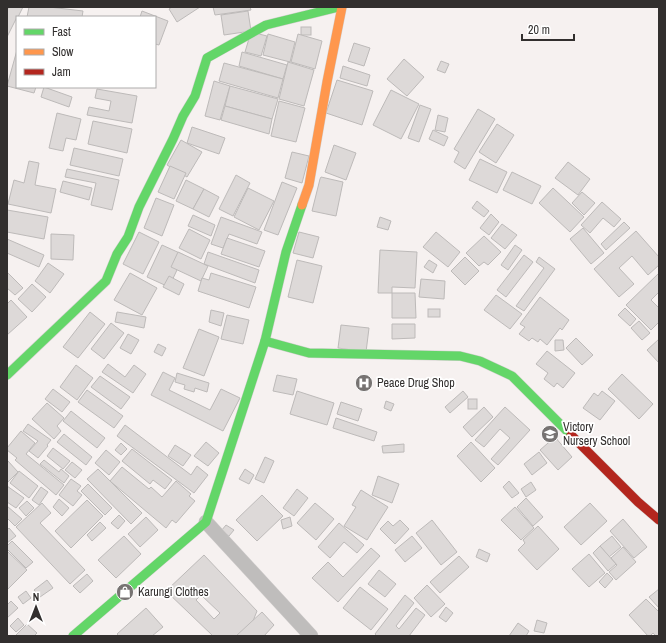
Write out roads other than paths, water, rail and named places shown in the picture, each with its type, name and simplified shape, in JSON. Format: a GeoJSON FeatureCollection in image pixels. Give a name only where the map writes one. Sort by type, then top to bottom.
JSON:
{"type":"FeatureCollection","features":[{"type":"Feature","properties":{"kind":"street"},"geometry":{"type":"LineString","coordinates":[[7,375],[106,280],[117,254],[128,237],[139,207],[183,116],[195,96],[207,58],[266,25],[338,7]]}},
{"type":"Feature","properties":{"kind":"street"},"geometry":{"type":"LineString","coordinates":[[73,636],[206,522],[265,341],[286,252],[309,184],[342,7]]}},
{"type":"Feature","properties":{"kind":"street"},"geometry":{"type":"LineString","coordinates":[[265,341],[309,353],[460,356],[480,361],[512,376],[638,502],[659,520]]}},
{"type":"Feature","properties":{"kind":"street"},"geometry":{"type":"LineString","coordinates":[[206,522],[311,636]]}},
{"type":"Feature","properties":{"kind":"place","name":"Peace Drug Shop"},"geometry":{"type":"Point","coordinates":[364,383]}},
{"type":"Feature","properties":{"kind":"place","name":"Victory Nursery School"},"geometry":{"type":"Point","coordinates":[550,434]}},
{"type":"Feature","properties":{"kind":"place","name":"Karungi Clothes"},"geometry":{"type":"Point","coordinates":[125,592]}}]}
